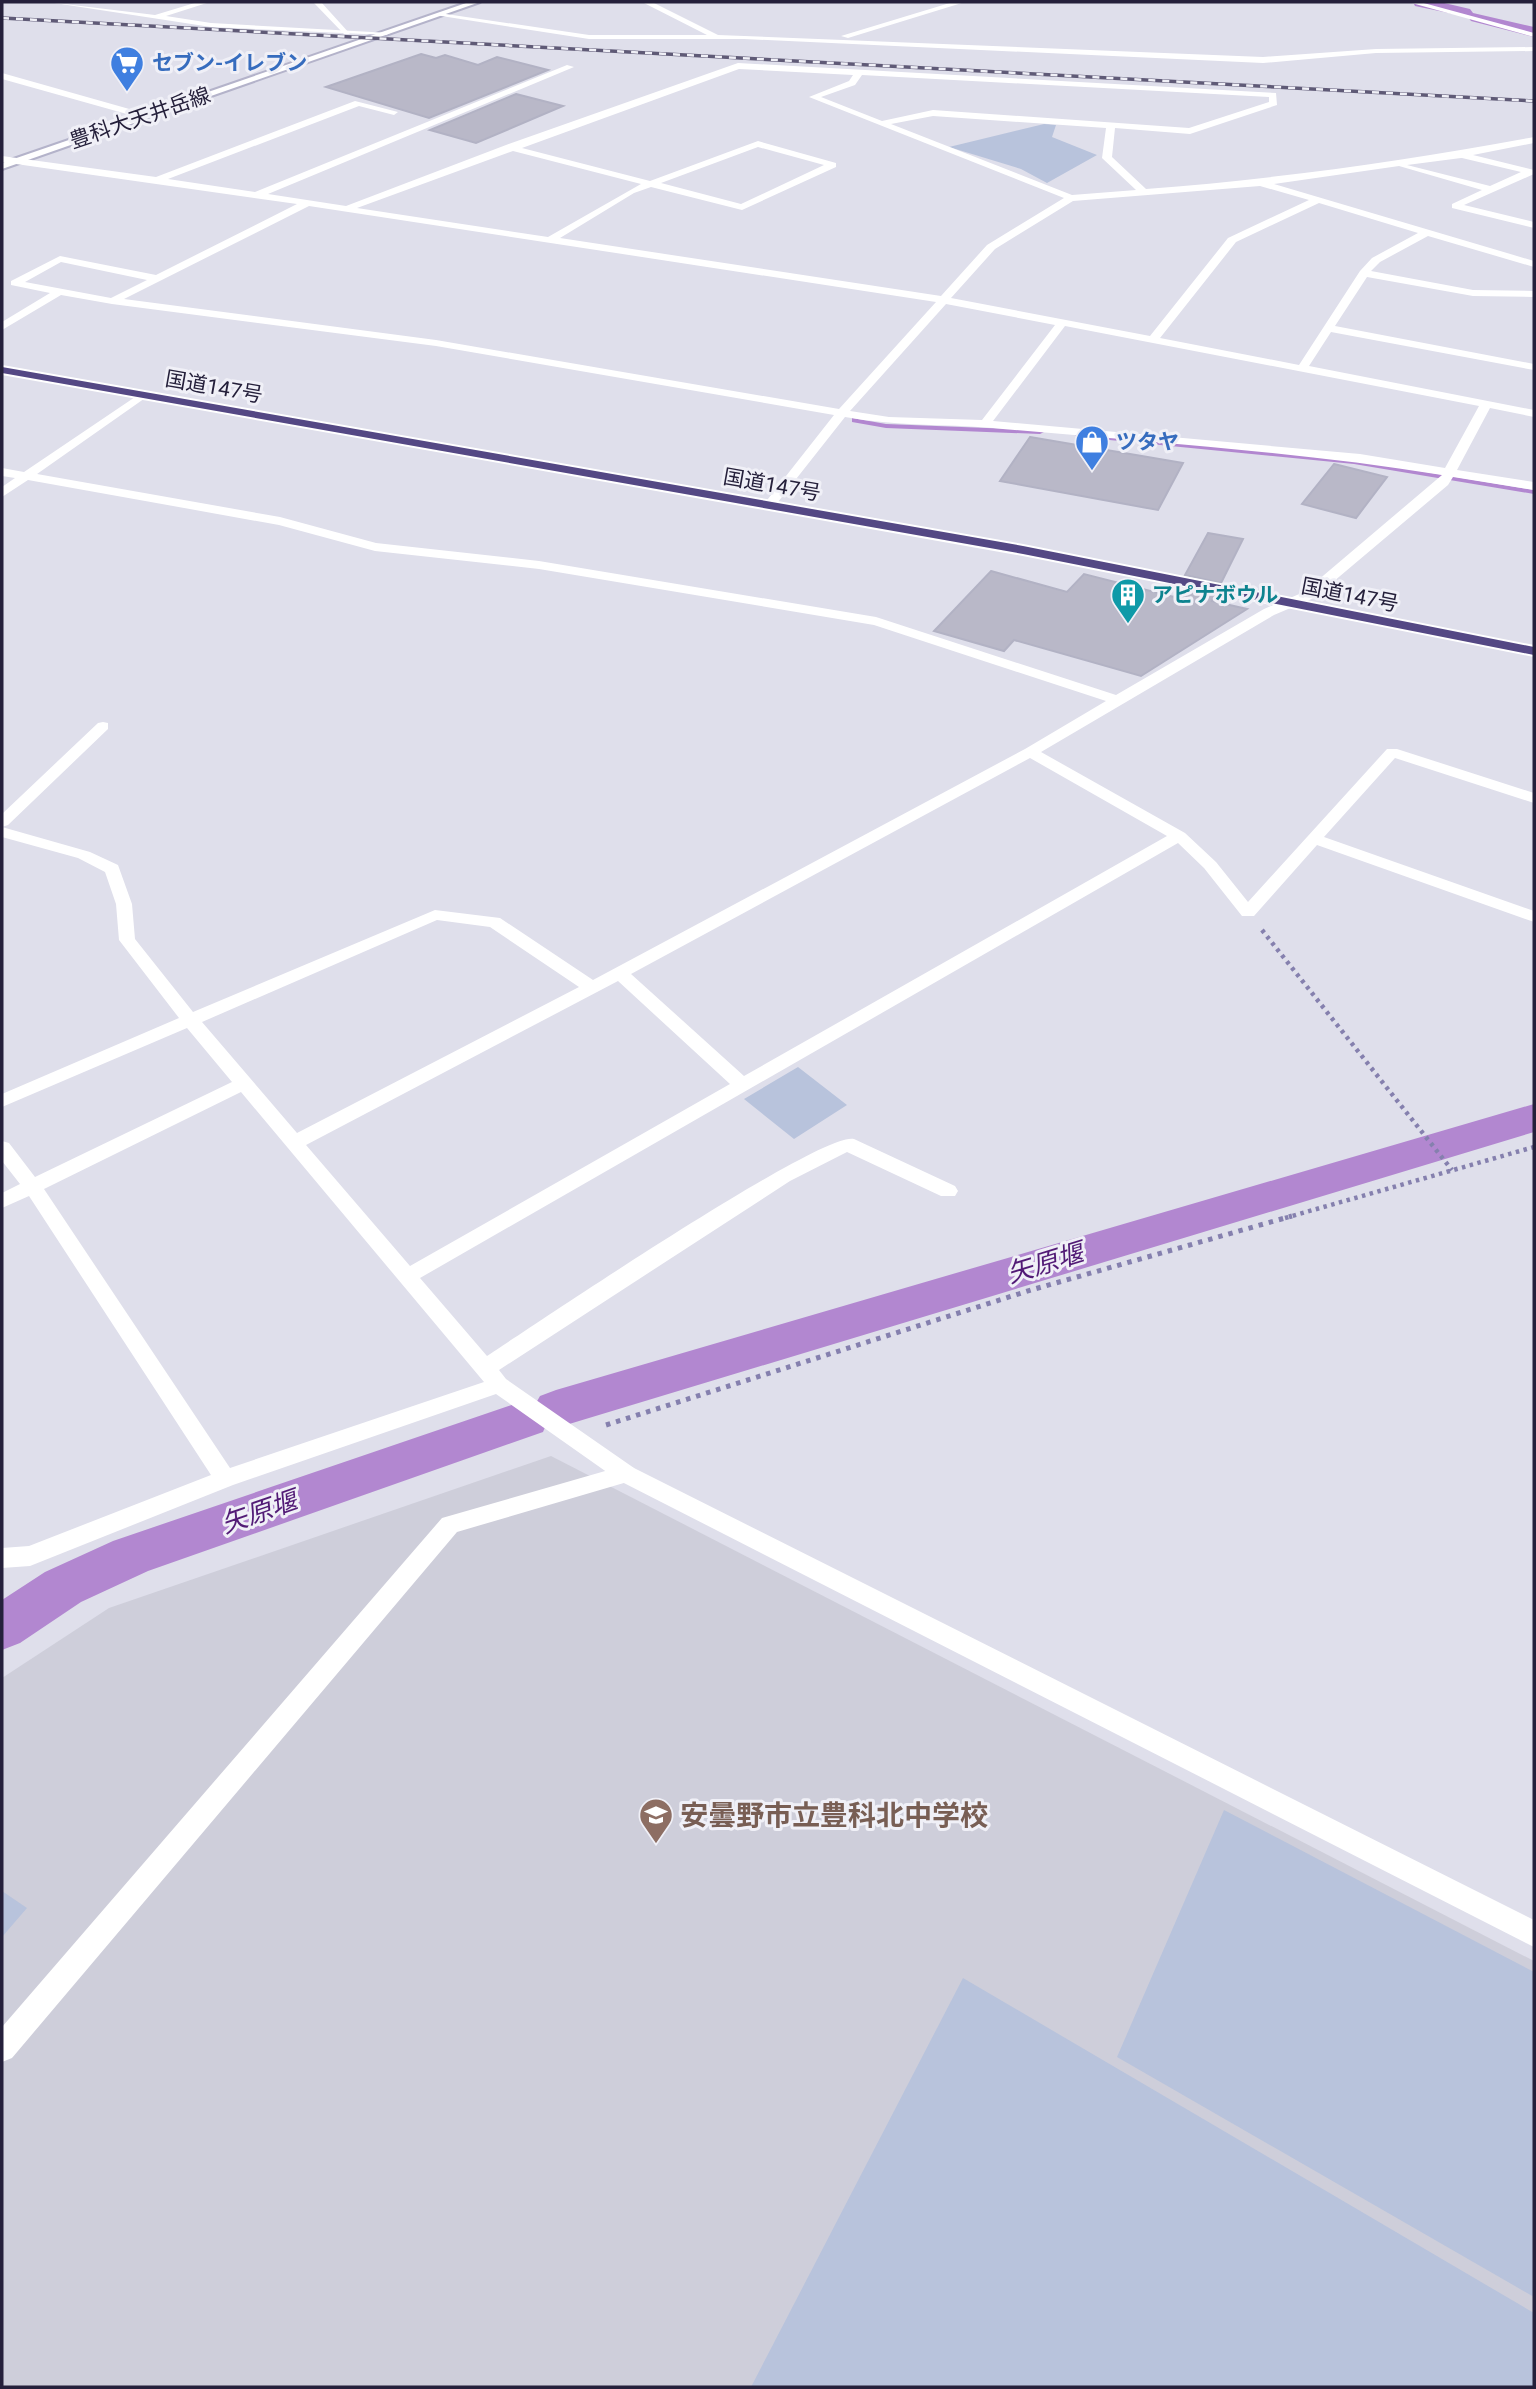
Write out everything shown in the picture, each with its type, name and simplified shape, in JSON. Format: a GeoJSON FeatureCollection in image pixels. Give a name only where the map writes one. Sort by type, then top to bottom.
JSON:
{"type":"FeatureCollection","features":[{"type":"Feature","properties":{"kind":"highway","name":"国道147号"},"geometry":{"type":"LineString","coordinates":[[2,370],[769,504],[1534,650]]}},
{"type":"Feature","properties":{"kind":"street"},"geometry":{"type":"LineString","coordinates":[[52,2],[150,19],[223,26],[386,33]]}},
{"type":"Feature","properties":{"kind":"street"},"geometry":{"type":"LineString","coordinates":[[86,9],[106,2]]}},
{"type":"Feature","properties":{"kind":"street"},"geometry":{"type":"LineString","coordinates":[[150,19],[206,2]]}},
{"type":"Feature","properties":{"kind":"street"},"geometry":{"type":"LineString","coordinates":[[317,2],[347,32]]}},
{"type":"Feature","properties":{"kind":"street","name":"豊科大天井岳線"},"geometry":{"type":"LineString","coordinates":[[2,166],[476,2]]}},
{"type":"Feature","properties":{"kind":"street"},"geometry":{"type":"LineString","coordinates":[[646,2],[719,37]]}},
{"type":"Feature","properties":{"kind":"street"},"geometry":{"type":"LineString","coordinates":[[940,2],[951,5]]}},
{"type":"Feature","properties":{"kind":"street"},"geometry":{"type":"LineString","coordinates":[[828,42],[961,2]]}},
{"type":"Feature","properties":{"kind":"street"},"geometry":{"type":"LineString","coordinates":[[1412,2],[1534,35]]}},
{"type":"Feature","properties":{"kind":"street"},"geometry":{"type":"LineString","coordinates":[[439,15],[589,37],[719,37],[1263,60],[1376,51],[1534,48]]}},
{"type":"Feature","properties":{"kind":"street"},"geometry":{"type":"LineString","coordinates":[[1468,17],[1481,15],[1534,29]]}},
{"type":"Feature","properties":{"kind":"street"},"geometry":{"type":"LineString","coordinates":[[347,208],[738,66],[1273,94],[1274,103],[1190,131],[933,113],[884,123]]}},
{"type":"Feature","properties":{"kind":"street"},"geometry":{"type":"LineString","coordinates":[[257,195],[570,67]]}},
{"type":"Feature","properties":{"kind":"street"},"geometry":{"type":"LineString","coordinates":[[859,72],[852,83],[813,97],[1071,198],[1260,183],[1460,155],[1534,140]]}},
{"type":"Feature","properties":{"kind":"street"},"geometry":{"type":"LineString","coordinates":[[2,76],[145,116]]}},
{"type":"Feature","properties":{"kind":"street"},"geometry":{"type":"LineString","coordinates":[[158,180],[358,103],[394,112]]}},
{"type":"Feature","properties":{"kind":"street"},"geometry":{"type":"LineString","coordinates":[[1111,127],[1107,158],[1145,193]]}},
{"type":"Feature","properties":{"kind":"street"},"geometry":{"type":"LineString","coordinates":[[509,147],[554,161],[656,183],[742,206],[833,165],[758,144],[656,183],[631,191],[550,240]]}},
{"type":"Feature","properties":{"kind":"street"},"geometry":{"type":"LineString","coordinates":[[1460,155],[1532,172]]}},
{"type":"Feature","properties":{"kind":"street"},"geometry":{"type":"LineString","coordinates":[[2,159],[347,208],[944,300],[1534,412]]}},
{"type":"Feature","properties":{"kind":"street"},"geometry":{"type":"LineString","coordinates":[[1393,164],[1490,189]]}},
{"type":"Feature","properties":{"kind":"street"},"geometry":{"type":"LineString","coordinates":[[1532,172],[1455,206],[1534,225]]}},
{"type":"Feature","properties":{"kind":"street"},"geometry":{"type":"LineString","coordinates":[[1260,183],[1534,264]]}},
{"type":"Feature","properties":{"kind":"street"},"geometry":{"type":"LineString","coordinates":[[769,504],[842,413],[991,247],[1071,198]]}},
{"type":"Feature","properties":{"kind":"street"},"geometry":{"type":"LineString","coordinates":[[1153,339],[1232,240],[1316,201]]}},
{"type":"Feature","properties":{"kind":"street"},"geometry":{"type":"LineString","coordinates":[[112,301],[308,203]]}},
{"type":"Feature","properties":{"kind":"street"},"geometry":{"type":"LineString","coordinates":[[1303,368],[1364,273],[1376,260],[1427,232]]}},
{"type":"Feature","properties":{"kind":"street"},"geometry":{"type":"LineString","coordinates":[[159,279],[60,259],[15,283],[112,301],[436,343],[889,421],[985,424],[1360,458],[1534,486]]}},
{"type":"Feature","properties":{"kind":"street"},"geometry":{"type":"LineString","coordinates":[[1364,273],[1473,293],[1534,294]]}},
{"type":"Feature","properties":{"kind":"street"},"geometry":{"type":"LineString","coordinates":[[2,327],[58,292]]}},
{"type":"Feature","properties":{"kind":"street"},"geometry":{"type":"LineString","coordinates":[[985,424],[1062,323]]}},
{"type":"Feature","properties":{"kind":"street"},"geometry":{"type":"LineString","coordinates":[[1328,328],[1534,368]]}},
{"type":"Feature","properties":{"kind":"street"},"geometry":{"type":"LineString","coordinates":[[2,493],[144,394]]}},
{"type":"Feature","properties":{"kind":"street"},"geometry":{"type":"LineString","coordinates":[[294,1143],[619,973],[1030,752],[1289,603],[1309,595],[1444,482],[1486,403]]}},
{"type":"Feature","properties":{"kind":"street"},"geometry":{"type":"LineString","coordinates":[[2,472],[281,521],[375,547],[539,565],[876,621],[1119,701]]}},
{"type":"Feature","properties":{"kind":"street"},"geometry":{"type":"LineString","coordinates":[[2,822],[103,726]]}},
{"type":"Feature","properties":{"kind":"street"},"geometry":{"type":"LineString","coordinates":[[1030,752],[1179,836],[1210,865],[1248,912],[1392,752],[1534,798]]}},
{"type":"Feature","properties":{"kind":"street"},"geometry":{"type":"LineString","coordinates":[[2,832],[84,855],[112,869],[124,904],[127,940],[191,1021],[492,1377],[568,1437],[626,1475],[1534,1934]]}},
{"type":"Feature","properties":{"kind":"street"},"geometry":{"type":"LineString","coordinates":[[408,1276],[1179,836]]}},
{"type":"Feature","properties":{"kind":"street"},"geometry":{"type":"LineString","coordinates":[[1315,839],[1534,917]]}},
{"type":"Feature","properties":{"kind":"street"},"geometry":{"type":"LineString","coordinates":[[2,1101],[435,915],[494,922],[591,987]]}},
{"type":"Feature","properties":{"kind":"street"},"geometry":{"type":"LineString","coordinates":[[619,973],[744,1086]]}},
{"type":"Feature","properties":{"kind":"street"},"geometry":{"type":"LineString","coordinates":[[2,1201],[245,1083]]}},
{"type":"Feature","properties":{"kind":"street"},"geometry":{"type":"LineString","coordinates":[[2,1558],[30,1556],[492,1377],[783,1176],[847,1144],[948,1191]]}},
{"type":"Feature","properties":{"kind":"street"},"geometry":{"type":"LineString","coordinates":[[2,1149],[32,1186],[225,1479]]}},
{"type":"Feature","properties":{"kind":"street"},"geometry":{"type":"LineString","coordinates":[[2,2048],[450,1525],[626,1475]]}},
{"type":"Feature","properties":{"kind":"path"},"geometry":{"type":"LineString","coordinates":[[1248,912],[1452,1170]]}},
{"type":"Feature","properties":{"kind":"path"},"geometry":{"type":"LineString","coordinates":[[568,1437],[1031,1290],[1534,1147]]}},
{"type":"Feature","properties":{"kind":"shaded area"},"geometry":{"type":"Polygon","coordinates":[[[1044,124],[1056,125],[1052,137],[1097,155],[1047,183],[1021,169],[949,147],[1044,124]]]}},
{"type":"Feature","properties":{"kind":"shaded area"},"geometry":{"type":"Polygon","coordinates":[[[798,1067],[847,1105],[794,1139],[744,1099],[798,1067]]]}},
{"type":"Feature","properties":{"kind":"shaded area","name":"安曇野市立豊科北中学校"},"geometry":{"type":"Polygon","coordinates":[[[551,1456],[1534,1961],[1534,2387],[2,2387],[2,1678],[109,1608],[551,1456]]]}},
{"type":"Feature","properties":{"kind":"shaded area"},"geometry":{"type":"Polygon","coordinates":[[[1224,1810],[1534,1972],[1534,2297],[1117,2057],[1224,1810]]]}},
{"type":"Feature","properties":{"kind":"shaded area"},"geometry":{"type":"Polygon","coordinates":[[[2,1891],[27,1908],[2,1937],[2,1891]]]}},
{"type":"Feature","properties":{"kind":"shaded area"},"geometry":{"type":"Polygon","coordinates":[[[963,1978],[1534,2313],[1534,2387],[751,2387],[963,1978]]]}},
{"type":"Feature","properties":{"kind":"building"},"geometry":{"type":"Polygon","coordinates":[[[421,54],[436,58],[445,55],[478,65],[497,57],[548,70],[429,118],[326,87],[421,54]]]}},
{"type":"Feature","properties":{"kind":"building"},"geometry":{"type":"Polygon","coordinates":[[[516,94],[563,106],[476,143],[430,130],[516,94]]]}},
{"type":"Feature","properties":{"kind":"building","name":"ツタヤ"},"geometry":{"type":"Polygon","coordinates":[[[1030,437],[1183,463],[1158,510],[1000,481],[1030,437]]]}},
{"type":"Feature","properties":{"kind":"building"},"geometry":{"type":"Polygon","coordinates":[[[1334,464],[1387,477],[1356,518],[1302,504],[1334,464]]]}},
{"type":"Feature","properties":{"kind":"building"},"geometry":{"type":"Polygon","coordinates":[[[1208,533],[1243,539],[1221,583],[1185,575],[1208,533]]]}},
{"type":"Feature","properties":{"kind":"building","name":"アピナボウル"},"geometry":{"type":"Polygon","coordinates":[[[991,571],[1067,592],[1084,574],[1174,597],[1179,587],[1215,595],[1212,601],[1247,609],[1141,676],[1014,640],[1004,651],[934,631],[991,571]]]}},
{"type":"Feature","properties":{"kind":"waterway"},"geometry":{"type":"LineString","coordinates":[[1421,2],[1464,13]]}},
{"type":"Feature","properties":{"kind":"waterway"},"geometry":{"type":"LineString","coordinates":[[1477,17],[1534,32]]}},
{"type":"Feature","properties":{"kind":"waterway"},"geometry":{"type":"LineString","coordinates":[[855,420],[886,426],[1040,432]]}},
{"type":"Feature","properties":{"kind":"waterway"},"geometry":{"type":"LineString","coordinates":[[1079,435],[1354,462],[1534,492]]}},
{"type":"Feature","properties":{"kind":"waterway","name":"矢原堰"},"geometry":{"type":"LineString","coordinates":[[556,1409],[1534,1118]]}},
{"type":"Feature","properties":{"kind":"waterway","name":"矢原堰"},"geometry":{"type":"LineString","coordinates":[[2,1627],[63,1587],[131,1556],[526,1419]]}},
{"type":"Feature","properties":{"kind":"railway"},"geometry":{"type":"LineString","coordinates":[[2,18],[1534,101]]}},
{"type":"Feature","properties":{"kind":"place","name":"セブン-イレブン"},"geometry":{"type":"Point","coordinates":[127,93]}},
{"type":"Feature","properties":{"kind":"place","name":"ツタヤ"},"geometry":{"type":"Point","coordinates":[1092,472]}},
{"type":"Feature","properties":{"kind":"place","name":"アピナボウル"},"geometry":{"type":"Point","coordinates":[1128,625]}},
{"type":"Feature","properties":{"kind":"place","name":"安曇野市立豊科北中学校"},"geometry":{"type":"Point","coordinates":[656,1845]}}]}
